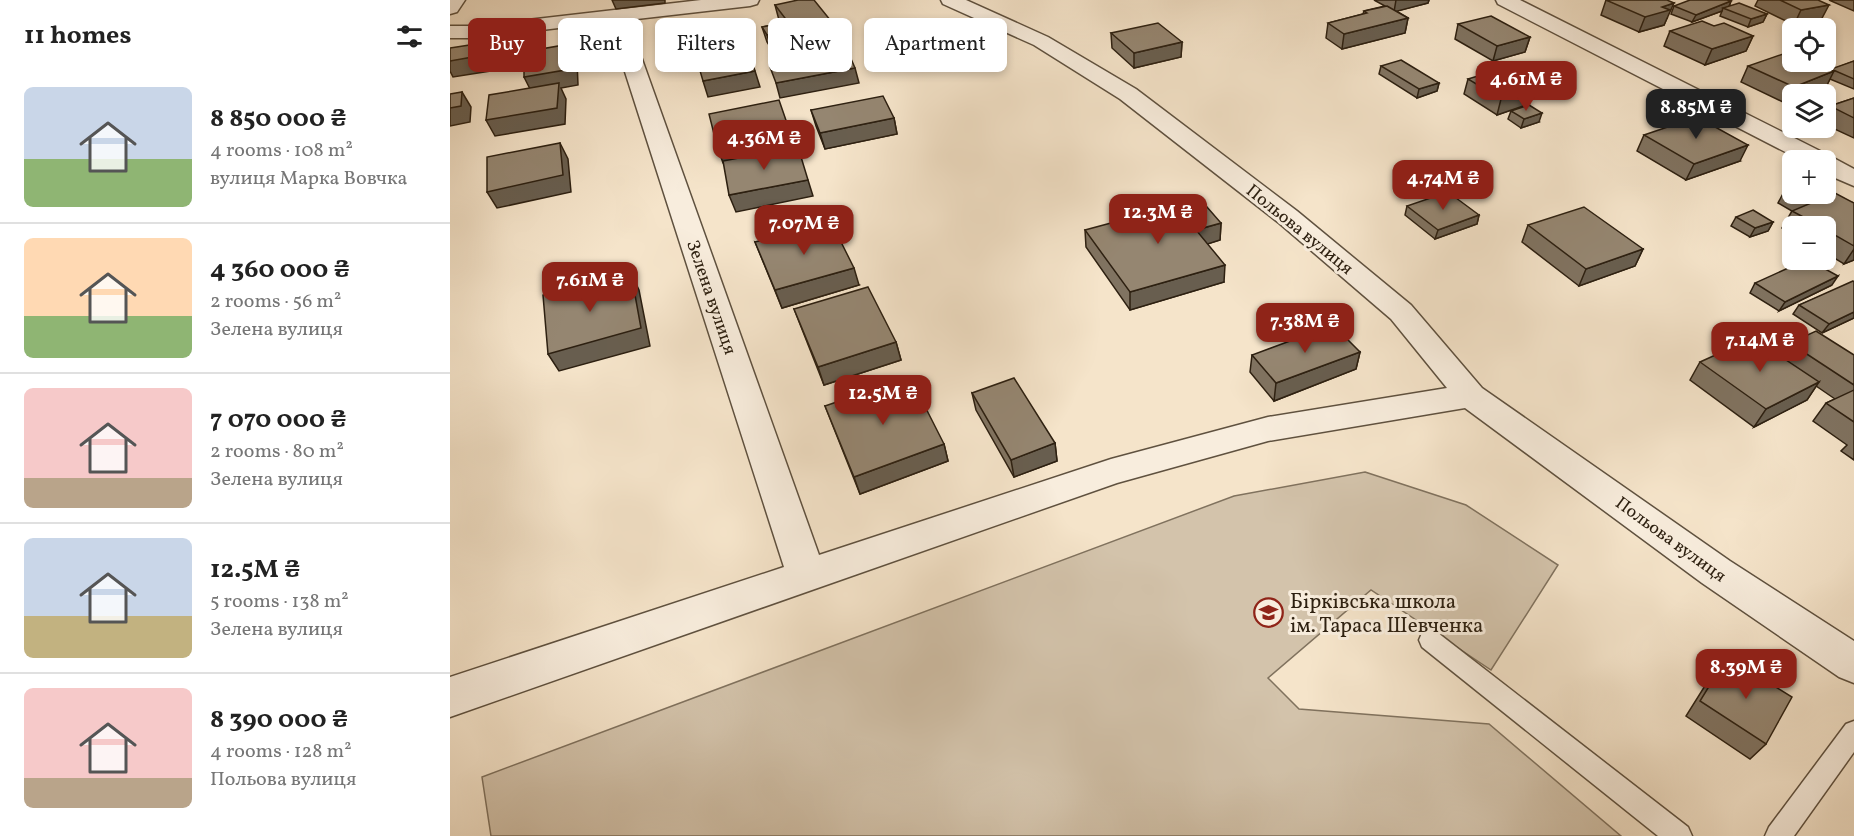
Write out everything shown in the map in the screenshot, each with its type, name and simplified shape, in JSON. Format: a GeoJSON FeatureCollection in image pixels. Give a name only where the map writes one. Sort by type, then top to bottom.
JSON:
{"type":"FeatureCollection","features":[{"type":"Feature","properties":{"kind":"street"},"geometry":{"type":"LineString","coordinates":[[450,8],[456,0]]}},
{"type":"Feature","properties":{"kind":"street"},"geometry":{"type":"LineString","coordinates":[[450,32],[475,32],[617,17],[750,0]]}},
{"type":"Feature","properties":{"kind":"street","name":"Польова вулиця"},"geometry":{"type":"LineString","coordinates":[[950,0],[1041,41],[1128,94],[1288,217],[1401,312],[1471,396],[1716,572],[1854,664]]}},
{"type":"Feature","properties":{"kind":"street"},"geometry":{"type":"LineString","coordinates":[[1505,0],[1799,150]]}},
{"type":"Feature","properties":{"kind":"street","name":"Зелена вулиця"},"geometry":{"type":"LineString","coordinates":[[617,17],[807,577]]}},
{"type":"Feature","properties":{"kind":"street"},"geometry":{"type":"LineString","coordinates":[[1836,169],[1854,178]]}},
{"type":"Feature","properties":{"kind":"street"},"geometry":{"type":"LineString","coordinates":[[450,697],[1111,472],[1268,429],[1471,396]]}},
{"type":"Feature","properties":{"kind":"lane"},"geometry":{"type":"LineString","coordinates":[[1430,640],[1679,836]]}},
{"type":"Feature","properties":{"kind":"lane"},"geometry":{"type":"LineString","coordinates":[[1778,836],[1854,732]]}},
{"type":"Feature","properties":{"kind":"shaded area","name":"Бірківська школа ім. Тараса Шевченка"},"geometry":{"type":"Polygon","coordinates":[[[1365,472],[1466,505],[1558,565],[1491,670],[1371,590],[1268,678],[1299,709],[1489,724],[1621,836],[491,836],[482,777],[1234,496],[1365,472]]]}},
{"type":"Feature","properties":{"kind":"building"},"geometry":{"type":"Polygon","coordinates":[[[798,0],[814,0],[829,18],[785,18],[775,5],[798,0]]]}},
{"type":"Feature","properties":{"kind":"building"},"geometry":{"type":"Polygon","coordinates":[[[1606,0],[1667,0],[1674,3],[1662,7],[1670,10],[1645,17],[1606,0]]]}},
{"type":"Feature","properties":{"kind":"building"},"geometry":{"type":"Polygon","coordinates":[[[1690,0],[1731,1],[1696,15],[1674,6],[1690,0]]]}},
{"type":"Feature","properties":{"kind":"building"},"geometry":{"type":"Polygon","coordinates":[[[1780,0],[1818,0],[1829,5],[1801,10],[1780,0]]]}},
{"type":"Feature","properties":{"kind":"building"},"geometry":{"type":"Polygon","coordinates":[[[1739,3],[1767,14],[1751,19],[1723,8],[1739,3]]]}},
{"type":"Feature","properties":{"kind":"building"},"geometry":{"type":"Polygon","coordinates":[[[1387,6],[1408,18],[1344,34],[1328,23],[1367,13],[1364,11],[1387,6]]]}},
{"type":"Feature","properties":{"kind":"building"},"geometry":{"type":"Polygon","coordinates":[[[1491,16],[1530,37],[1497,46],[1458,24],[1491,16]]]}},
{"type":"Feature","properties":{"kind":"building"},"geometry":{"type":"Polygon","coordinates":[[[1702,21],[1714,26],[1724,23],[1753,36],[1712,49],[1670,31],[1702,21]]]}},
{"type":"Feature","properties":{"kind":"building"},"geometry":{"type":"Polygon","coordinates":[[[1158,23],[1182,42],[1134,53],[1111,33],[1158,23]]]}},
{"type":"Feature","properties":{"kind":"building"},"geometry":{"type":"Polygon","coordinates":[[[768,26],[768,35],[767,35],[762,27],[768,26]]]}},
{"type":"Feature","properties":{"kind":"building"},"geometry":{"type":"Polygon","coordinates":[[[468,45],[468,58],[450,61],[450,48],[468,45]]]}},
{"type":"Feature","properties":{"kind":"building"},"geometry":{"type":"Polygon","coordinates":[[[558,46],[558,71],[524,77],[524,72],[546,72],[546,48],[558,46]]]}},
{"type":"Feature","properties":{"kind":"building"},"geometry":{"type":"Polygon","coordinates":[[[1782,54],[1782,72],[1832,72],[1802,84],[1787,84],[1748,66],[1782,54]]]}},
{"type":"Feature","properties":{"kind":"building"},"geometry":{"type":"Polygon","coordinates":[[[1401,60],[1439,83],[1419,89],[1381,66],[1401,60]]]}},
{"type":"Feature","properties":{"kind":"building"},"geometry":{"type":"Polygon","coordinates":[[[1854,61],[1854,79],[1836,71],[1836,67],[1854,61]]]}},
{"type":"Feature","properties":{"kind":"building"},"geometry":{"type":"Polygon","coordinates":[[[1501,69],[1534,89],[1501,99],[1468,79],[1501,69]]]}},
{"type":"Feature","properties":{"kind":"building"},"geometry":{"type":"Polygon","coordinates":[[[700,72],[750,72],[703,81],[700,72]]]}},
{"type":"Feature","properties":{"kind":"building"},"geometry":{"type":"Polygon","coordinates":[[[772,72],[834,72],[776,83],[772,72]]]}},
{"type":"Feature","properties":{"kind":"building"},"geometry":{"type":"Polygon","coordinates":[[[559,83],[557,108],[486,120],[489,95],[559,83]]]}},
{"type":"Feature","properties":{"kind":"building"},"geometry":{"type":"Polygon","coordinates":[[[462,92],[461,106],[450,108],[450,94],[462,92]]]}},
{"type":"Feature","properties":{"kind":"building"},"geometry":{"type":"Polygon","coordinates":[[[883,96],[894,118],[820,133],[811,110],[883,96]]]}},
{"type":"Feature","properties":{"kind":"building"},"geometry":{"type":"Polygon","coordinates":[[[1854,98],[1854,118],[1836,109],[1836,104],[1854,98]]]}},
{"type":"Feature","properties":{"kind":"building"},"geometry":{"type":"Polygon","coordinates":[[[779,100],[790,132],[717,146],[709,114],[779,100]]]}},
{"type":"Feature","properties":{"kind":"building"},"geometry":{"type":"Polygon","coordinates":[[[1529,105],[1542,113],[1524,119],[1511,111],[1529,105]]]}},
{"type":"Feature","properties":{"kind":"building"},"geometry":{"type":"Polygon","coordinates":[[[1697,117],[1748,145],[1694,164],[1644,135],[1697,117]]]}},
{"type":"Feature","properties":{"kind":"building"},"geometry":{"type":"Polygon","coordinates":[[[560,143],[563,175],[487,192],[487,157],[560,143]]]}},
{"type":"Feature","properties":{"kind":"building"},"geometry":{"type":"Polygon","coordinates":[[[798,147],[808,180],[729,195],[723,161],[798,147]]]}},
{"type":"Feature","properties":{"kind":"building"},"geometry":{"type":"Polygon","coordinates":[[[1448,192],[1479,215],[1438,230],[1407,206],[1448,192]]]}},
{"type":"Feature","properties":{"kind":"building"},"geometry":{"type":"Polygon","coordinates":[[[1836,194],[1854,203],[1854,246],[1836,236],[1836,216],[1801,216],[1792,211],[1809,204],[1836,204],[1836,194]]]}},
{"type":"Feature","properties":{"kind":"building"},"geometry":{"type":"Polygon","coordinates":[[[1200,199],[1221,223],[1196,230],[1225,265],[1130,292],[1085,230],[1200,199]]]}},
{"type":"Feature","properties":{"kind":"building"},"geometry":{"type":"Polygon","coordinates":[[[1584,207],[1643,249],[1586,269],[1528,225],[1584,207]]]}},
{"type":"Feature","properties":{"kind":"building"},"geometry":{"type":"Polygon","coordinates":[[[1753,210],[1773,222],[1755,228],[1736,217],[1753,210]]]}},
{"type":"Feature","properties":{"kind":"building"},"geometry":{"type":"Polygon","coordinates":[[[831,222],[854,268],[775,290],[755,242],[831,222]]]}},
{"type":"Feature","properties":{"kind":"building"},"geometry":{"type":"Polygon","coordinates":[[[1784,270],[1827,270],[1838,276],[1785,302],[1755,283],[1784,270]]]}},
{"type":"Feature","properties":{"kind":"building"},"geometry":{"type":"Polygon","coordinates":[[[631,273],[641,328],[548,354],[543,295],[631,273]]]}},
{"type":"Feature","properties":{"kind":"building"},"geometry":{"type":"Polygon","coordinates":[[[1853,281],[1854,312],[1829,324],[1799,305],[1853,281]]]}},
{"type":"Feature","properties":{"kind":"building"},"geometry":{"type":"Polygon","coordinates":[[[868,287],[896,342],[818,367],[794,309],[868,287]]]}},
{"type":"Feature","properties":{"kind":"building"},"geometry":{"type":"Polygon","coordinates":[[[1333,325],[1360,352],[1276,383],[1252,355],[1333,325]]]}},
{"type":"Feature","properties":{"kind":"building"},"geometry":{"type":"Polygon","coordinates":[[[1816,331],[1854,355],[1854,385],[1790,343],[1816,331]]]}},
{"type":"Feature","properties":{"kind":"building"},"geometry":{"type":"Polygon","coordinates":[[[1753,338],[1819,382],[1766,409],[1700,362],[1753,338]]]}},
{"type":"Feature","properties":{"kind":"building"},"geometry":{"type":"Polygon","coordinates":[[[910,377],[944,444],[854,477],[825,406],[910,377]]]}},
{"type":"Feature","properties":{"kind":"building"},"geometry":{"type":"Polygon","coordinates":[[[1014,378],[1055,443],[1011,460],[972,393],[1014,378]]]}},
{"type":"Feature","properties":{"kind":"building"},"geometry":{"type":"Polygon","coordinates":[[[1854,390],[1854,422],[1826,403],[1854,390]]]}},
{"type":"Feature","properties":{"kind":"building"},"geometry":{"type":"Polygon","coordinates":[[[1727,657],[1792,697],[1766,744],[1700,701],[1727,657]]]}},
{"type":"Feature","properties":{"kind":"place","name":"Бірківська школа ім. Тараса Шевченка"},"geometry":{"type":"Point","coordinates":[1269,613]}}]}
